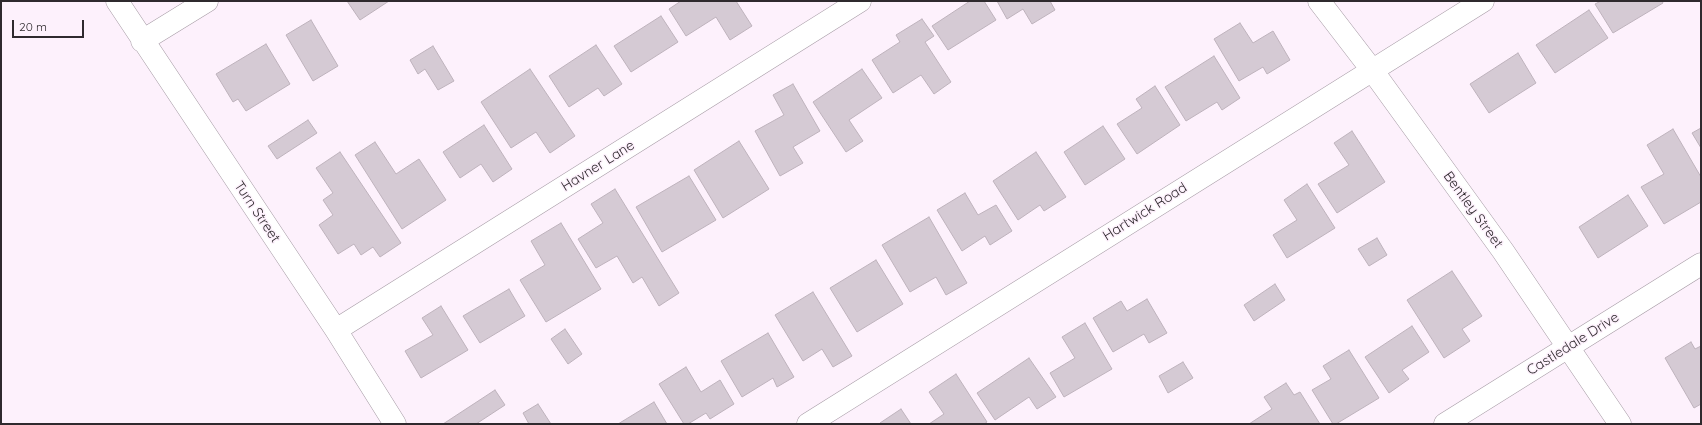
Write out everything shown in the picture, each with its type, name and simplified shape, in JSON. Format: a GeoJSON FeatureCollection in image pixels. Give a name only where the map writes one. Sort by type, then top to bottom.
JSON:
{"type":"FeatureCollection","features":[{"type":"Feature","properties":{"kind":"street","name":"Turn Street"},"geometry":{"type":"LineString","coordinates":[[117,1],[142,41],[336,330],[395,424]]}},
{"type":"Feature","properties":{"kind":"street"},"geometry":{"type":"LineString","coordinates":[[142,41],[207,1]]}},
{"type":"Feature","properties":{"kind":"street","name":"Havner Lane"},"geometry":{"type":"LineString","coordinates":[[336,330],[860,1]]}},
{"type":"Feature","properties":{"kind":"street","name":"Bentley Street"},"geometry":{"type":"LineString","coordinates":[[1319,1],[1372,70],[1503,251],[1620,424]]}},
{"type":"Feature","properties":{"kind":"street","name":"Hartwick Road"},"geometry":{"type":"LineString","coordinates":[[808,424],[1483,1]]}},
{"type":"Feature","properties":{"kind":"street","name":"Castledale Drive"},"geometry":{"type":"LineString","coordinates":[[1445,424],[1701,264]]}},
{"type":"Feature","properties":{"kind":"building"},"geometry":{"type":"Polygon","coordinates":[[[347,1],[389,1],[360,20],[347,1]]]}},
{"type":"Feature","properties":{"kind":"building"},"geometry":{"type":"Polygon","coordinates":[[[681,1],[736,1],[752,26],[730,40],[716,17],[686,36],[669,9],[681,1]]]}},
{"type":"Feature","properties":{"kind":"building"},"geometry":{"type":"Polygon","coordinates":[[[970,1],[984,1],[996,20],[948,50],[932,26],[970,1]]]}},
{"type":"Feature","properties":{"kind":"building"},"geometry":{"type":"Polygon","coordinates":[[[997,1],[1050,1],[1055,10],[1032,24],[1023,9],[1007,19],[997,1]]]}},
{"type":"Feature","properties":{"kind":"building"},"geometry":{"type":"Polygon","coordinates":[[[1601,1],[1662,1],[1663,3],[1613,33],[1595,4],[1601,1]]]}},
{"type":"Feature","properties":{"kind":"building"},"geometry":{"type":"Polygon","coordinates":[[[1589,10],[1608,38],[1555,73],[1536,45],[1589,10]]]}},
{"type":"Feature","properties":{"kind":"building"},"geometry":{"type":"Polygon","coordinates":[[[661,16],[678,42],[631,72],[614,46],[661,16]]]}},
{"type":"Feature","properties":{"kind":"building"},"geometry":{"type":"Polygon","coordinates":[[[922,19],[934,36],[925,42],[951,82],[934,94],[921,75],[893,93],[872,60],[900,42],[896,35],[922,19]]]}},
{"type":"Feature","properties":{"kind":"building"},"geometry":{"type":"Polygon","coordinates":[[[311,20],[338,66],[313,81],[286,35],[311,20]]]}},
{"type":"Feature","properties":{"kind":"building"},"geometry":{"type":"Polygon","coordinates":[[[1240,23],[1253,43],[1273,31],[1290,60],[1267,74],[1263,67],[1239,81],[1214,39],[1240,23]]]}},
{"type":"Feature","properties":{"kind":"building"},"geometry":{"type":"Polygon","coordinates":[[[266,44],[290,84],[246,111],[238,99],[233,102],[216,74],[266,44]]]}},
{"type":"Feature","properties":{"kind":"building"},"geometry":{"type":"Polygon","coordinates":[[[596,45],[622,84],[604,96],[598,88],[569,107],[549,76],[596,45]]]}},
{"type":"Feature","properties":{"kind":"building"},"geometry":{"type":"Polygon","coordinates":[[[433,46],[454,81],[438,90],[425,69],[418,74],[410,60],[433,46]]]}},
{"type":"Feature","properties":{"kind":"building"},"geometry":{"type":"Polygon","coordinates":[[[1518,53],[1536,83],[1489,113],[1470,84],[1518,53]]]}},
{"type":"Feature","properties":{"kind":"building"},"geometry":{"type":"Polygon","coordinates":[[[1214,56],[1240,98],[1222,110],[1217,102],[1186,121],[1165,87],[1214,56]]]}},
{"type":"Feature","properties":{"kind":"building"},"geometry":{"type":"Polygon","coordinates":[[[530,69],[575,136],[550,153],[536,132],[511,148],[481,102],[530,69]]]}},
{"type":"Feature","properties":{"kind":"building"},"geometry":{"type":"Polygon","coordinates":[[[862,69],[882,98],[849,120],[863,141],[846,152],[813,102],[862,69]]]}},
{"type":"Feature","properties":{"kind":"building"},"geometry":{"type":"Polygon","coordinates":[[[793,84],[820,131],[793,147],[803,163],[780,176],[755,131],[784,115],[773,95],[793,84]]]}},
{"type":"Feature","properties":{"kind":"building"},"geometry":{"type":"Polygon","coordinates":[[[1155,86],[1180,125],[1137,154],[1117,124],[1142,108],[1136,99],[1155,86]]]}},
{"type":"Feature","properties":{"kind":"building"},"geometry":{"type":"Polygon","coordinates":[[[308,120],[317,133],[277,159],[268,146],[308,120]]]}},
{"type":"Feature","properties":{"kind":"building"},"geometry":{"type":"Polygon","coordinates":[[[484,125],[512,169],[493,182],[481,164],[460,178],[443,152],[484,125]]]}},
{"type":"Feature","properties":{"kind":"building"},"geometry":{"type":"Polygon","coordinates":[[[1103,126],[1125,159],[1085,185],[1064,152],[1103,126]]]}},
{"type":"Feature","properties":{"kind":"building"},"geometry":{"type":"Polygon","coordinates":[[[1701,128],[1701,148],[1692,133],[1701,128]]]}},
{"type":"Feature","properties":{"kind":"building"},"geometry":{"type":"Polygon","coordinates":[[[1673,129],[1701,177],[1701,202],[1664,224],[1641,187],[1664,174],[1647,145],[1673,129]]]}},
{"type":"Feature","properties":{"kind":"building"},"geometry":{"type":"Polygon","coordinates":[[[1352,131],[1385,182],[1337,213],[1318,184],[1349,165],[1334,143],[1352,131]]]}},
{"type":"Feature","properties":{"kind":"building"},"geometry":{"type":"Polygon","coordinates":[[[739,141],[769,189],[723,218],[694,170],[739,141]]]}},
{"type":"Feature","properties":{"kind":"building"},"geometry":{"type":"Polygon","coordinates":[[[375,142],[396,174],[419,159],[446,200],[402,229],[355,155],[375,142]]]}},
{"type":"Feature","properties":{"kind":"building"},"geometry":{"type":"Polygon","coordinates":[[[340,152],[401,243],[380,257],[373,247],[361,255],[354,244],[338,254],[319,225],[333,215],[323,200],[333,193],[316,168],[340,152]]]}},
{"type":"Feature","properties":{"kind":"building"},"geometry":{"type":"Polygon","coordinates":[[[1036,152],[1066,197],[1044,211],[1040,205],[1018,220],[993,181],[1036,152]]]}},
{"type":"Feature","properties":{"kind":"building"},"geometry":{"type":"Polygon","coordinates":[[[689,176],[716,220],[662,252],[636,207],[689,176]]]}},
{"type":"Feature","properties":{"kind":"building"},"geometry":{"type":"Polygon","coordinates":[[[1307,184],[1335,228],[1287,258],[1273,235],[1297,220],[1284,200],[1307,184]]]}},
{"type":"Feature","properties":{"kind":"building"},"geometry":{"type":"Polygon","coordinates":[[[615,189],[679,293],[659,306],[642,277],[633,283],[617,256],[596,268],[578,239],[603,223],[591,204],[615,189]]]}},
{"type":"Feature","properties":{"kind":"building"},"geometry":{"type":"Polygon","coordinates":[[[965,193],[978,215],[996,205],[1012,231],[990,245],[985,236],[962,251],[937,210],[965,193]]]}},
{"type":"Feature","properties":{"kind":"building"},"geometry":{"type":"Polygon","coordinates":[[[1628,195],[1648,226],[1598,258],[1579,227],[1628,195]]]}},
{"type":"Feature","properties":{"kind":"building"},"geometry":{"type":"Polygon","coordinates":[[[929,217],[967,283],[946,295],[936,277],[910,292],[882,245],[929,217]]]}},
{"type":"Feature","properties":{"kind":"building"},"geometry":{"type":"Polygon","coordinates":[[[561,223],[601,289],[546,322],[520,280],[545,265],[531,241],[561,223]]]}},
{"type":"Feature","properties":{"kind":"building"},"geometry":{"type":"Polygon","coordinates":[[[1377,238],[1387,255],[1369,266],[1358,249],[1377,238]]]}},
{"type":"Feature","properties":{"kind":"building"},"geometry":{"type":"Polygon","coordinates":[[[876,260],[903,304],[857,332],[830,288],[876,260]]]}},
{"type":"Feature","properties":{"kind":"building"},"geometry":{"type":"Polygon","coordinates":[[[1452,271],[1482,316],[1462,329],[1470,341],[1444,358],[1407,300],[1452,271]]]}},
{"type":"Feature","properties":{"kind":"building"},"geometry":{"type":"Polygon","coordinates":[[[1275,284],[1285,300],[1254,321],[1244,305],[1275,284]]]}},
{"type":"Feature","properties":{"kind":"building"},"geometry":{"type":"Polygon","coordinates":[[[509,289],[525,316],[480,343],[463,316],[509,289]]]}},
{"type":"Feature","properties":{"kind":"building"},"geometry":{"type":"Polygon","coordinates":[[[813,292],[852,356],[833,367],[822,349],[803,361],[775,315],[813,292]]]}},
{"type":"Feature","properties":{"kind":"building"},"geometry":{"type":"Polygon","coordinates":[[[1147,299],[1167,333],[1149,343],[1144,334],[1113,352],[1093,318],[1121,301],[1127,311],[1147,299]]]}},
{"type":"Feature","properties":{"kind":"building"},"geometry":{"type":"Polygon","coordinates":[[[441,306],[468,350],[421,378],[405,351],[433,335],[422,318],[441,306]]]}},
{"type":"Feature","properties":{"kind":"building"},"geometry":{"type":"Polygon","coordinates":[[[1085,323],[1112,369],[1064,397],[1050,373],[1075,358],[1062,337],[1085,323]]]}},
{"type":"Feature","properties":{"kind":"building"},"geometry":{"type":"Polygon","coordinates":[[[1412,326],[1429,352],[1402,370],[1409,379],[1389,393],[1365,357],[1412,326]]]}},
{"type":"Feature","properties":{"kind":"building"},"geometry":{"type":"Polygon","coordinates":[[[565,329],[582,354],[568,364],[551,339],[565,329]]]}},
{"type":"Feature","properties":{"kind":"building"},"geometry":{"type":"Polygon","coordinates":[[[768,333],[794,377],[777,387],[773,378],[742,397],[721,361],[768,333]]]}},
{"type":"Feature","properties":{"kind":"building"},"geometry":{"type":"Polygon","coordinates":[[[1691,342],[1695,349],[1701,346],[1701,404],[1694,408],[1665,358],[1691,342]]]}},
{"type":"Feature","properties":{"kind":"building"},"geometry":{"type":"Polygon","coordinates":[[[1349,350],[1379,398],[1336,424],[1333,424],[1312,390],[1331,379],[1323,366],[1349,350]]]}},
{"type":"Feature","properties":{"kind":"building"},"geometry":{"type":"Polygon","coordinates":[[[1029,358],[1056,397],[1037,409],[1029,397],[995,420],[977,393],[1029,358]]]}},
{"type":"Feature","properties":{"kind":"building"},"geometry":{"type":"Polygon","coordinates":[[[1183,362],[1193,378],[1168,393],[1159,376],[1183,362]]]}},
{"type":"Feature","properties":{"kind":"building"},"geometry":{"type":"Polygon","coordinates":[[[686,367],[701,392],[720,380],[734,404],[710,419],[706,413],[688,424],[684,424],[659,384],[686,367]]]}},
{"type":"Feature","properties":{"kind":"building"},"geometry":{"type":"Polygon","coordinates":[[[956,374],[987,422],[984,424],[929,424],[944,414],[929,392],[956,374]]]}},
{"type":"Feature","properties":{"kind":"building"},"geometry":{"type":"Polygon","coordinates":[[[1286,383],[1294,395],[1300,392],[1320,424],[1249,424],[1272,409],[1264,397],[1286,383]]]}},
{"type":"Feature","properties":{"kind":"building"},"geometry":{"type":"Polygon","coordinates":[[[495,390],[505,405],[476,424],[443,424],[495,390]]]}},
{"type":"Feature","properties":{"kind":"building"},"geometry":{"type":"Polygon","coordinates":[[[654,402],[667,424],[618,424],[654,402]]]}},
{"type":"Feature","properties":{"kind":"building"},"geometry":{"type":"Polygon","coordinates":[[[538,404],[551,424],[529,424],[523,413],[538,404]]]}},
{"type":"Feature","properties":{"kind":"building"},"geometry":{"type":"Polygon","coordinates":[[[901,409],[911,424],[880,424],[880,423],[901,409]]]}}]}
